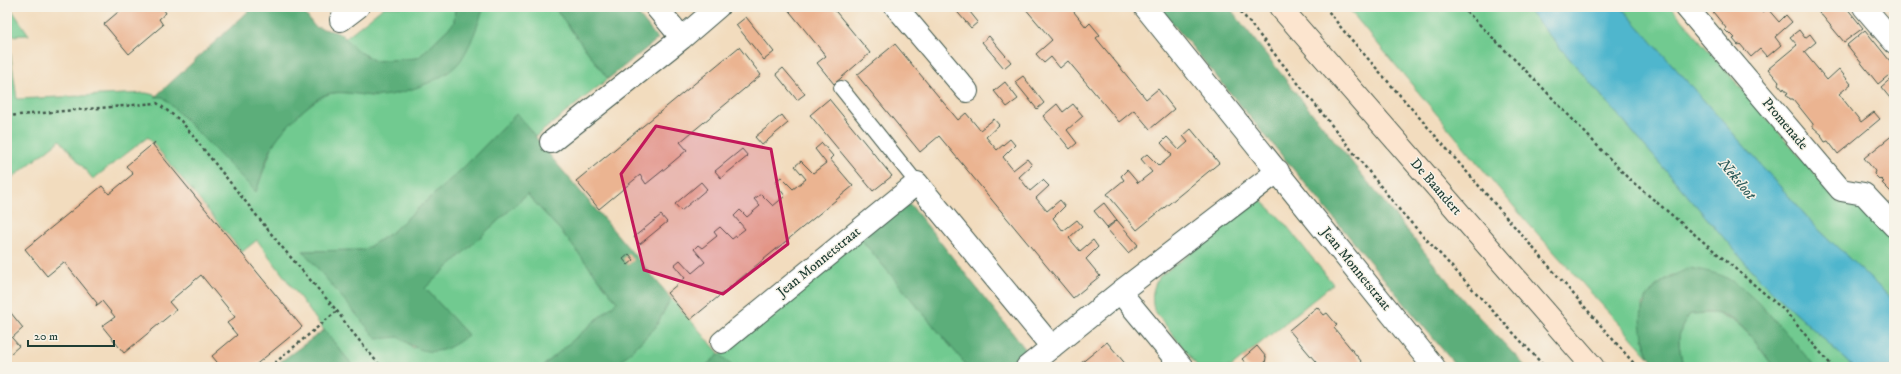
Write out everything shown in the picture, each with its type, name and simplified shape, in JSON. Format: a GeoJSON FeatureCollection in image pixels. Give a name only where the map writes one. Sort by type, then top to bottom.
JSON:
{"type":"FeatureCollection","features":[{"type":"Feature","properties":{"kind":"main road","name":"De Baandert"},"geometry":{"type":"LineString","coordinates":[[1280,7],[1592,367]]}},
{"type":"Feature","properties":{"kind":"street"},"geometry":{"type":"LineString","coordinates":[[656,7],[682,38]]}},
{"type":"Feature","properties":{"kind":"street"},"geometry":{"type":"LineString","coordinates":[[550,142],[682,38],[718,7]]}},
{"type":"Feature","properties":{"kind":"street"},"geometry":{"type":"LineString","coordinates":[[896,7],[967,91]]}},
{"type":"Feature","properties":{"kind":"street","name":"Jean Monnetstraat"},"geometry":{"type":"LineString","coordinates":[[1145,7],[1434,367]]}},
{"type":"Feature","properties":{"kind":"street","name":"Promenade"},"geometry":{"type":"LineString","coordinates":[[1686,7],[1841,190],[1864,194],[1894,226]]}},
{"type":"Feature","properties":{"kind":"street"},"geometry":{"type":"LineString","coordinates":[[1864,7],[1894,42]]}},
{"type":"Feature","properties":{"kind":"street"},"geometry":{"type":"LineString","coordinates":[[1027,367],[1120,292],[1278,171]]}},
{"type":"Feature","properties":{"kind":"street"},"geometry":{"type":"LineString","coordinates":[[917,183],[1052,347]]}},
{"type":"Feature","properties":{"kind":"street","name":"Jean Monnetstraat"},"geometry":{"type":"LineString","coordinates":[[722,342],[917,183]]}},
{"type":"Feature","properties":{"kind":"street"},"geometry":{"type":"LineString","coordinates":[[1120,292],[1182,367]]}},
{"type":"Feature","properties":{"kind":"lane"},"geometry":{"type":"LineString","coordinates":[[840,88],[917,183]]}},
{"type":"Feature","properties":{"kind":"path"},"geometry":{"type":"LineString","coordinates":[[1237,7],[1402,213],[1545,367]]}},
{"type":"Feature","properties":{"kind":"path"},"geometry":{"type":"LineString","coordinates":[[1325,7],[1348,36],[1637,367]]}},
{"type":"Feature","properties":{"kind":"path"},"geometry":{"type":"LineString","coordinates":[[1462,7],[1540,85],[1628,178],[1784,310],[1833,367]]}},
{"type":"Feature","properties":{"kind":"path"},"geometry":{"type":"LineString","coordinates":[[7,116],[157,104],[181,121],[281,246],[338,311],[349,328],[381,367]]}},
{"type":"Feature","properties":{"kind":"path"},"geometry":{"type":"LineString","coordinates":[[270,367],[338,311]]}},
{"type":"Feature","properties":{"kind":"highlighted area"},"geometry":{"type":"Polygon","coordinates":[[[656,126],[771,149],[788,244],[723,294],[644,270],[621,174],[656,126]]]}},
{"type":"Feature","properties":{"kind":"green space"},"geometry":{"type":"Polygon","coordinates":[[[7,7],[10,7],[29,35],[8,36],[17,99],[146,93],[163,97],[256,191],[277,138],[299,114],[325,95],[343,92],[378,97],[483,10],[482,7],[554,7],[608,79],[535,137],[517,113],[462,169],[392,232],[364,250],[303,251],[413,348],[468,335],[425,288],[527,194],[561,231],[617,302],[542,367],[354,367],[324,330],[257,240],[242,252],[148,137],[93,179],[60,140],[7,182],[7,7]]]}},
{"type":"Feature","properties":{"kind":"green space"},"geometry":{"type":"Polygon","coordinates":[[[253,7],[300,7],[315,27],[340,33],[357,50],[375,61],[418,58],[454,23],[455,7],[482,7],[483,10],[471,42],[461,60],[446,74],[435,80],[422,86],[385,96],[331,93],[312,103],[290,123],[274,143],[266,160],[256,192],[163,97],[155,97],[253,7]]]}},
{"type":"Feature","properties":{"kind":"green space"},"geometry":{"type":"Polygon","coordinates":[[[384,7],[455,7],[454,23],[418,58],[375,61],[357,50],[345,38],[384,7]]]}},
{"type":"Feature","properties":{"kind":"green space"},"geometry":{"type":"Polygon","coordinates":[[[554,7],[632,7],[658,39],[608,79],[554,7]]]}},
{"type":"Feature","properties":{"kind":"green space"},"geometry":{"type":"Polygon","coordinates":[[[1159,7],[1229,7],[1300,98],[1464,301],[1526,367],[1457,367],[1159,7]]]}},
{"type":"Feature","properties":{"kind":"green space"},"geometry":{"type":"Polygon","coordinates":[[[1347,7],[1525,7],[1761,281],[1854,367],[1816,367],[1794,344],[1765,309],[1724,277],[1672,275],[1656,286],[1642,304],[1643,339],[1649,357],[1526,221],[1347,7]]]}},
{"type":"Feature","properties":{"kind":"green space"},"geometry":{"type":"Polygon","coordinates":[[[1621,7],[1671,7],[1840,203],[1857,202],[1894,243],[1894,301],[1816,227],[1621,7]]]}},
{"type":"Feature","properties":{"kind":"green space"},"geometry":{"type":"Polygon","coordinates":[[[517,113],[552,158],[671,298],[655,328],[615,367],[542,367],[617,302],[561,231],[527,194],[425,288],[468,335],[459,342],[442,350],[426,351],[409,344],[399,337],[377,339],[303,251],[364,250],[392,232],[462,169],[517,113]]]}},
{"type":"Feature","properties":{"kind":"green space"},"geometry":{"type":"Polygon","coordinates":[[[1261,200],[1282,220],[1333,284],[1231,367],[1198,367],[1154,310],[1152,297],[1155,284],[1160,276],[1223,229],[1220,224],[1251,204],[1261,200]]]}},
{"type":"Feature","properties":{"kind":"green space"},"geometry":{"type":"Polygon","coordinates":[[[910,204],[1026,350],[1004,367],[968,367],[860,238],[886,217],[910,204]]]}},
{"type":"Feature","properties":{"kind":"green space"},"geometry":{"type":"Polygon","coordinates":[[[860,238],[968,367],[733,367],[720,354],[860,238]]]}},
{"type":"Feature","properties":{"kind":"green space"},"geometry":{"type":"Polygon","coordinates":[[[1690,268],[1723,276],[1748,293],[1772,317],[1816,367],[1774,367],[1748,332],[1740,325],[1722,314],[1707,313],[1690,314],[1682,328],[1679,345],[1683,367],[1656,367],[1644,340],[1641,317],[1643,307],[1647,298],[1660,283],[1690,268]]]}},
{"type":"Feature","properties":{"kind":"green space"},"geometry":{"type":"Polygon","coordinates":[[[671,298],[720,354],[704,367],[615,367],[655,328],[671,298]]]}},
{"type":"Feature","properties":{"kind":"green space"},"geometry":{"type":"Polygon","coordinates":[[[1713,313],[1724,316],[1741,327],[1755,341],[1774,367],[1683,367],[1679,339],[1685,322],[1690,314],[1713,313]]]}},
{"type":"Feature","properties":{"kind":"green space"},"geometry":{"type":"Polygon","coordinates":[[[324,330],[354,367],[273,367],[324,330]]]}},
{"type":"Feature","properties":{"kind":"green space"},"geometry":{"type":"Polygon","coordinates":[[[720,354],[733,367],[704,367],[720,354]]]}},
{"type":"Feature","properties":{"kind":"water","name":"Neksloot"},"geometry":{"type":"Polygon","coordinates":[[[1525,7],[1621,7],[1816,227],[1894,301],[1894,367],[1854,367],[1761,281],[1525,7]]]}},
{"type":"Feature","properties":{"kind":"building"},"geometry":{"type":"Polygon","coordinates":[[[124,7],[168,7],[164,10],[166,13],[159,19],[163,25],[129,54],[104,24],[124,7]]]}},
{"type":"Feature","properties":{"kind":"building"},"geometry":{"type":"Polygon","coordinates":[[[786,7],[832,7],[870,53],[834,84],[817,63],[826,56],[786,7]]]}},
{"type":"Feature","properties":{"kind":"building"},"geometry":{"type":"Polygon","coordinates":[[[953,7],[966,7],[978,22],[971,28],[953,7]]]}},
{"type":"Feature","properties":{"kind":"building"},"geometry":{"type":"Polygon","coordinates":[[[1024,7],[1070,7],[1086,27],[1090,23],[1100,35],[1096,38],[1146,99],[1158,89],[1174,109],[1150,129],[1134,110],[1119,122],[1068,61],[1060,68],[1051,57],[1044,63],[1036,54],[1052,40],[1024,7]]]}},
{"type":"Feature","properties":{"kind":"building"},"geometry":{"type":"Polygon","coordinates":[[[1709,7],[1759,7],[1762,12],[1767,8],[1779,22],[1786,15],[1792,22],[1775,37],[1781,45],[1767,57],[1760,49],[1751,57],[1740,44],[1738,45],[1733,39],[1735,38],[1725,30],[1726,28],[1709,7]]]}},
{"type":"Feature","properties":{"kind":"building"},"geometry":{"type":"Polygon","coordinates":[[[1815,7],[1846,7],[1863,28],[1844,42],[1815,7]]]}},
{"type":"Feature","properties":{"kind":"building"},"geometry":{"type":"Polygon","coordinates":[[[746,17],[774,52],[764,60],[736,25],[746,17]]]}},
{"type":"Feature","properties":{"kind":"building"},"geometry":{"type":"Polygon","coordinates":[[[1799,30],[1805,38],[1810,34],[1816,42],[1804,52],[1827,80],[1839,69],[1851,84],[1839,94],[1861,122],[1874,112],[1880,119],[1838,154],[1828,141],[1825,142],[1821,136],[1822,135],[1813,127],[1813,124],[1793,99],[1790,99],[1786,94],[1788,93],[1778,84],[1779,82],[1768,69],[1797,45],[1790,37],[1799,30]]]}},
{"type":"Feature","properties":{"kind":"building"},"geometry":{"type":"Polygon","coordinates":[[[1865,30],[1894,66],[1894,71],[1878,84],[1847,45],[1865,30]]]}},
{"type":"Feature","properties":{"kind":"building"},"geometry":{"type":"Polygon","coordinates":[[[989,36],[1011,62],[1004,68],[982,42],[989,36]]]}},
{"type":"Feature","properties":{"kind":"building"},"geometry":{"type":"Polygon","coordinates":[[[895,44],[958,120],[966,113],[980,130],[994,119],[999,125],[986,137],[997,150],[1010,139],[1015,145],[1003,157],[1013,170],[1027,159],[1032,165],[1019,177],[1030,191],[1043,180],[1049,186],[1036,198],[1047,211],[1060,200],[1065,206],[1053,218],[1063,231],[1077,220],[1082,226],[1069,238],[1080,251],[1093,240],[1098,247],[1086,259],[1100,276],[1073,298],[939,136],[920,152],[857,75],[895,44]]]}},
{"type":"Feature","properties":{"kind":"building"},"geometry":{"type":"Polygon","coordinates":[[[739,47],[761,75],[680,142],[687,150],[667,167],[646,184],[640,175],[599,209],[576,181],[739,47]]]}},
{"type":"Feature","properties":{"kind":"building"},"geometry":{"type":"Polygon","coordinates":[[[783,68],[805,94],[797,100],[776,74],[783,68]]]}},
{"type":"Feature","properties":{"kind":"building"},"geometry":{"type":"Polygon","coordinates":[[[1023,76],[1044,103],[1037,109],[1015,82],[1023,76]]]}},
{"type":"Feature","properties":{"kind":"building"},"geometry":{"type":"Polygon","coordinates":[[[1894,76],[1894,103],[1881,87],[1894,76]]]}},
{"type":"Feature","properties":{"kind":"building"},"geometry":{"type":"Polygon","coordinates":[[[1005,82],[1018,99],[1007,107],[994,91],[1005,82]]]}},
{"type":"Feature","properties":{"kind":"building"},"geometry":{"type":"Polygon","coordinates":[[[829,99],[892,176],[873,191],[810,115],[829,99]]]}},
{"type":"Feature","properties":{"kind":"building"},"geometry":{"type":"Polygon","coordinates":[[[1057,104],[1063,112],[1073,104],[1083,116],[1067,130],[1077,143],[1070,149],[1043,116],[1057,104]]]}},
{"type":"Feature","properties":{"kind":"building"},"geometry":{"type":"Polygon","coordinates":[[[782,115],[788,123],[762,145],[755,137],[782,115]]]}},
{"type":"Feature","properties":{"kind":"building"},"geometry":{"type":"Polygon","coordinates":[[[1191,129],[1219,163],[1137,230],[1107,194],[1124,180],[1121,176],[1127,170],[1138,183],[1152,172],[1141,159],[1147,154],[1159,166],[1172,155],[1161,143],[1167,137],[1179,150],[1188,142],[1183,136],[1191,129]]]}},
{"type":"Feature","properties":{"kind":"building"},"geometry":{"type":"Polygon","coordinates":[[[1894,134],[1894,195],[1882,183],[1884,182],[1874,174],[1875,171],[1864,158],[1894,134]]]}},
{"type":"Feature","properties":{"kind":"building"},"geometry":{"type":"Polygon","coordinates":[[[155,142],[153,145],[302,327],[253,367],[221,367],[212,356],[237,335],[227,323],[235,317],[201,275],[169,302],[176,310],[124,353],[102,326],[115,317],[102,301],[96,306],[97,303],[64,262],[47,276],[25,249],[102,186],[109,194],[133,174],[126,166],[155,142]]]}},
{"type":"Feature","properties":{"kind":"building"},"geometry":{"type":"Polygon","coordinates":[[[822,143],[833,156],[830,159],[853,186],[690,320],[667,293],[685,278],[674,265],[680,260],[692,273],[705,262],[694,249],[698,245],[702,248],[717,236],[714,232],[720,227],[732,239],[745,229],[734,216],[740,210],[747,217],[760,206],[754,199],[761,194],[773,206],[785,196],[775,182],[781,177],[793,189],[806,179],[795,166],[801,161],[813,173],[826,163],[815,149],[822,143]]]}},
{"type":"Feature","properties":{"kind":"building"},"geometry":{"type":"Polygon","coordinates":[[[742,149],[748,156],[721,178],[715,171],[742,149]]]}},
{"type":"Feature","properties":{"kind":"building"},"geometry":{"type":"Polygon","coordinates":[[[701,182],[707,189],[681,211],[675,204],[701,182]]]}},
{"type":"Feature","properties":{"kind":"building"},"geometry":{"type":"Polygon","coordinates":[[[1104,203],[1117,220],[1107,227],[1094,211],[1104,203]]]}},
{"type":"Feature","properties":{"kind":"building"},"geometry":{"type":"Polygon","coordinates":[[[661,215],[667,222],[640,244],[634,237],[661,215]]]}},
{"type":"Feature","properties":{"kind":"building"},"geometry":{"type":"Polygon","coordinates":[[[1117,220],[1138,245],[1128,253],[1107,229],[1117,220]]]}},
{"type":"Feature","properties":{"kind":"building"},"geometry":{"type":"Polygon","coordinates":[[[629,254],[634,260],[628,265],[623,259],[629,254]]]}},
{"type":"Feature","properties":{"kind":"building"},"geometry":{"type":"Polygon","coordinates":[[[1317,307],[1324,315],[1327,313],[1337,325],[1334,328],[1366,367],[1320,367],[1289,330],[1317,307]]]}},
{"type":"Feature","properties":{"kind":"building"},"geometry":{"type":"Polygon","coordinates":[[[7,308],[23,328],[12,338],[19,346],[10,354],[7,351],[7,308]]]}},
{"type":"Feature","properties":{"kind":"building"},"geometry":{"type":"Polygon","coordinates":[[[1107,342],[1128,367],[1082,367],[1080,364],[1107,342]]]}},
{"type":"Feature","properties":{"kind":"building"},"geometry":{"type":"Polygon","coordinates":[[[1257,346],[1266,357],[1265,364],[1262,367],[1249,367],[1242,359],[1257,346]]]}}]}
